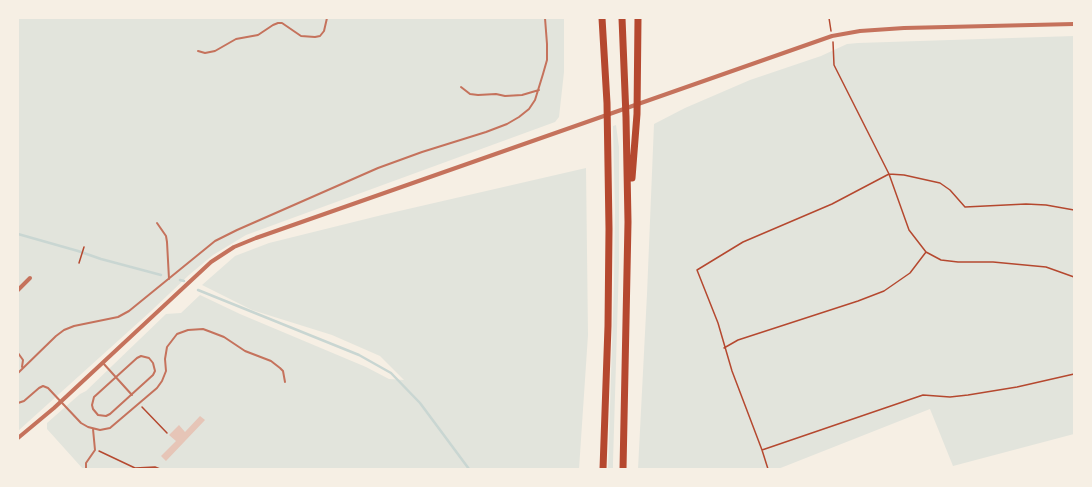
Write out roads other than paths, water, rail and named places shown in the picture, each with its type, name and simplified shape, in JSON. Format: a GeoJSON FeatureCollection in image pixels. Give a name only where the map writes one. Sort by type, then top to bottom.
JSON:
{"type":"FeatureCollection","features":[{"type":"Feature","properties":{"kind":"highway"},"geometry":{"type":"LineString","coordinates":[[602,18],[607,103],[609,250],[603,469]]}},
{"type":"Feature","properties":{"kind":"highway"},"geometry":{"type":"LineString","coordinates":[[622,18],[626,96],[628,222],[623,469]]}},
{"type":"Feature","properties":{"kind":"highway"},"geometry":{"type":"LineString","coordinates":[[628,222],[638,92],[637,18]]}},
{"type":"Feature","properties":{"kind":"street"},"geometry":{"type":"LineString","coordinates":[[18,438],[54,408],[211,262],[234,248],[263,236],[832,36],[860,31],[904,28],[1074,24]]}},
{"type":"Feature","properties":{"kind":"street"},"geometry":{"type":"LineString","coordinates":[[18,290],[30,278]]}},
{"type":"Feature","properties":{"kind":"lane"},"geometry":{"type":"LineString","coordinates":[[198,52],[205,53],[215,51],[236,39],[258,35],[278,23],[301,36],[320,36],[324,31],[327,18]]}},
{"type":"Feature","properties":{"kind":"lane"},"geometry":{"type":"LineString","coordinates":[[18,373],[64,330],[74,326],[118,317],[129,311],[215,242],[250,224],[378,168],[507,124],[519,117],[529,109],[535,100],[547,60],[548,44],[545,18]]}},
{"type":"Feature","properties":{"kind":"lane"},"geometry":{"type":"LineString","coordinates":[[461,87],[470,94],[478,95],[522,95],[539,90]]}},
{"type":"Feature","properties":{"kind":"lane"},"geometry":{"type":"LineString","coordinates":[[157,223],[166,236],[169,280]]}},
{"type":"Feature","properties":{"kind":"lane"},"geometry":{"type":"LineString","coordinates":[[18,403],[24,401],[43,386],[48,388],[81,423],[93,429],[100,430],[110,428],[157,388],[165,376],[165,353],[169,343],[177,334],[188,330],[203,330],[211,332],[224,337],[245,351],[272,361],[280,368],[284,375],[285,382]]}},
{"type":"Feature","properties":{"kind":"lane"},"geometry":{"type":"LineString","coordinates":[[18,353],[23,360],[22,369]]}},
{"type":"Feature","properties":{"kind":"lane"},"geometry":{"type":"LineString","coordinates":[[145,356],[153,363],[155,371],[153,375],[132,395],[110,414],[106,416],[98,414],[93,409],[92,401],[94,397],[116,377],[137,358],[145,356]]}},
{"type":"Feature","properties":{"kind":"lane"},"geometry":{"type":"LineString","coordinates":[[103,363],[132,395]]}},
{"type":"Feature","properties":{"kind":"lane"},"geometry":{"type":"LineString","coordinates":[[86,469],[86,463],[95,450],[93,429]]}},
{"type":"Feature","properties":{"kind":"waterway"},"geometry":{"type":"LineString","coordinates":[[18,234],[161,275]]}},
{"type":"Feature","properties":{"kind":"waterway"},"geometry":{"type":"LineString","coordinates":[[180,280],[184,281]]}},
{"type":"Feature","properties":{"kind":"waterway"},"geometry":{"type":"LineString","coordinates":[[198,290],[359,355],[391,373],[420,403],[469,469]]}}]}
